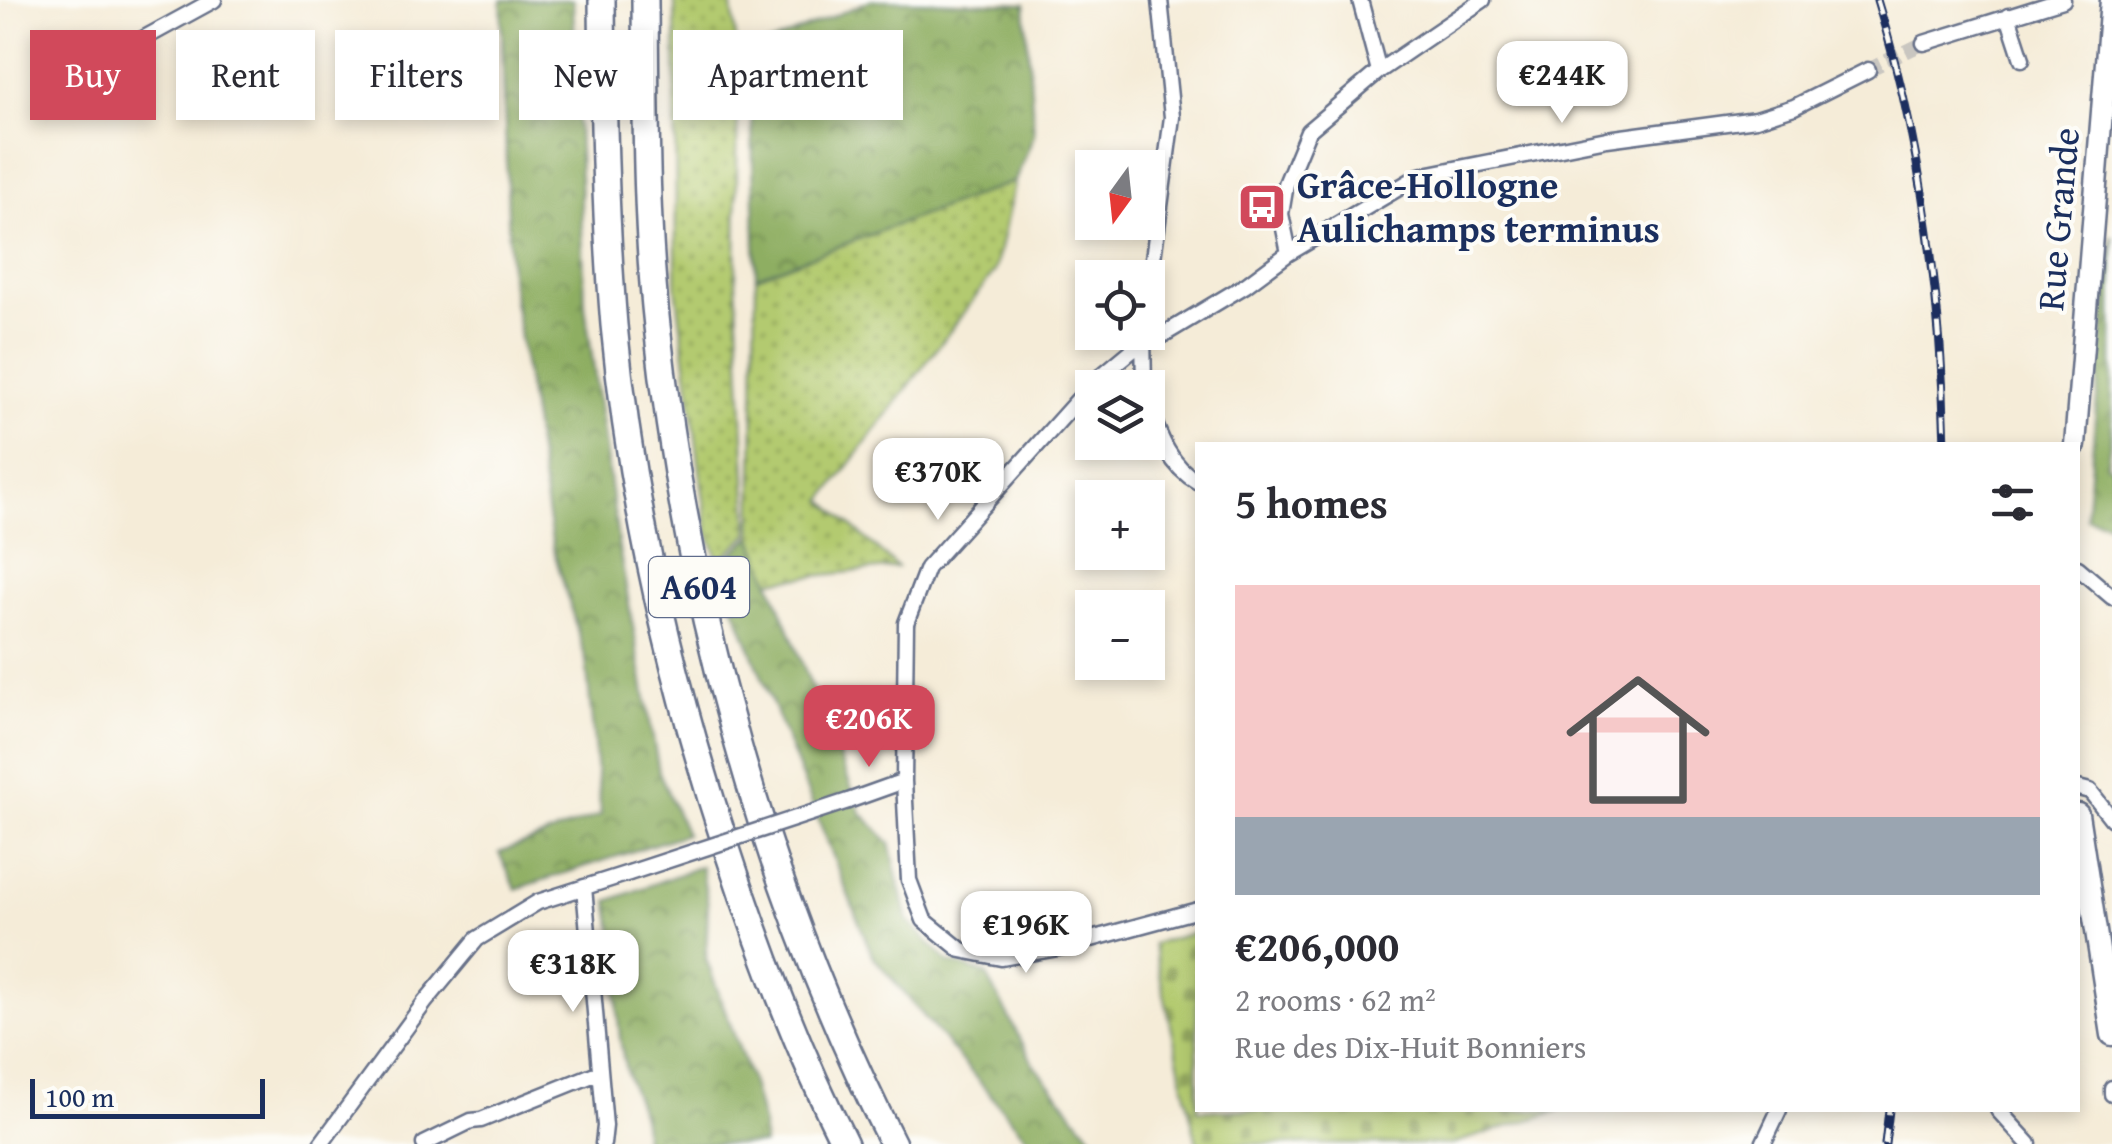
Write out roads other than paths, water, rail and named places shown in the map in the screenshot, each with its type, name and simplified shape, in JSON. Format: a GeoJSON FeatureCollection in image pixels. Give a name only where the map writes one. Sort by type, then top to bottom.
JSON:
{"type":"FeatureCollection","features":[{"type":"Feature","properties":{"kind":"highway","name":"A604"},"geometry":{"type":"LineString","coordinates":[[602,0],[604,164],[614,327],[636,491],[668,654],[762,958],[845,1144]]}},
{"type":"Feature","properties":{"kind":"highway","name":"A604"},"geometry":{"type":"LineString","coordinates":[[645,0],[647,164],[656,324],[679,486],[710,643],[804,944],[892,1144]]}},
{"type":"Feature","properties":{"kind":"street"},"geometry":{"type":"LineString","coordinates":[[156,32],[214,0]]}},
{"type":"Feature","properties":{"kind":"street"},"geometry":{"type":"LineString","coordinates":[[1153,260],[1172,117],[1160,0]]}},
{"type":"Feature","properties":{"kind":"street"},"geometry":{"type":"LineString","coordinates":[[1360,0],[1379,72]]}},
{"type":"Feature","properties":{"kind":"street"},"geometry":{"type":"LineString","coordinates":[[1290,253],[1281,214],[1286,184],[1308,132],[1379,72],[1483,0]]}},
{"type":"Feature","properties":{"kind":"street"},"geometry":{"type":"LineString","coordinates":[[1924,43],[2063,0]]}},
{"type":"Feature","properties":{"kind":"street","name":"Rue Grande"},"geometry":{"type":"LineString","coordinates":[[2074,442],[2111,0]]}},
{"type":"Feature","properties":{"kind":"street"},"geometry":{"type":"LineString","coordinates":[[2008,16],[2022,60]]}},
{"type":"Feature","properties":{"kind":"street"},"geometry":{"type":"LineString","coordinates":[[1165,334],[1419,176],[1606,139],[1756,119],[1794,107],[1868,70]]}},
{"type":"Feature","properties":{"kind":"street"},"geometry":{"type":"LineString","coordinates":[[1129,350],[1082,395],[928,568],[906,624],[904,782],[908,880],[924,920],[961,950],[1002,958],[1058,948],[1195,911]]}},
{"type":"Feature","properties":{"kind":"street"},"geometry":{"type":"LineString","coordinates":[[1165,446],[1180,472],[1195,480]]}},
{"type":"Feature","properties":{"kind":"street"},"geometry":{"type":"LineString","coordinates":[[2080,570],[2112,597]]}},
{"type":"Feature","properties":{"kind":"street"},"geometry":{"type":"LineString","coordinates":[[321,1144],[478,938],[538,902],[904,782]]}},
{"type":"Feature","properties":{"kind":"street"},"geometry":{"type":"LineString","coordinates":[[2080,788],[2090,791],[2112,819]]}},
{"type":"Feature","properties":{"kind":"street"},"geometry":{"type":"LineString","coordinates":[[2080,857],[2112,1034]]}},
{"type":"Feature","properties":{"kind":"street"},"geometry":{"type":"LineString","coordinates":[[584,887],[603,1144]]}},
{"type":"Feature","properties":{"kind":"street"},"geometry":{"type":"LineString","coordinates":[[424,1144],[470,1121],[600,1072]]}},
{"type":"Feature","properties":{"kind":"street"},"geometry":{"type":"LineString","coordinates":[[1763,1144],[1778,1112]]}},
{"type":"Feature","properties":{"kind":"street"},"geometry":{"type":"LineString","coordinates":[[2000,1112],[2028,1144]]}},
{"type":"Feature","properties":{"kind":"tunnel"},"geometry":{"type":"LineString","coordinates":[[1868,70],[1924,43]]}},
{"type":"Feature","properties":{"kind":"railway"},"geometry":{"type":"LineString","coordinates":[[1877,0],[1906,109],[1926,220],[1939,332],[1945,442]]}},
{"type":"Feature","properties":{"kind":"railway"},"geometry":{"type":"LineString","coordinates":[[1885,1144],[1889,1112]]}},
{"type":"Feature","properties":{"kind":"place","name":"Grâce-Hollogne Aulichamps terminus"},"geometry":{"type":"Point","coordinates":[1262,207]}}]}
